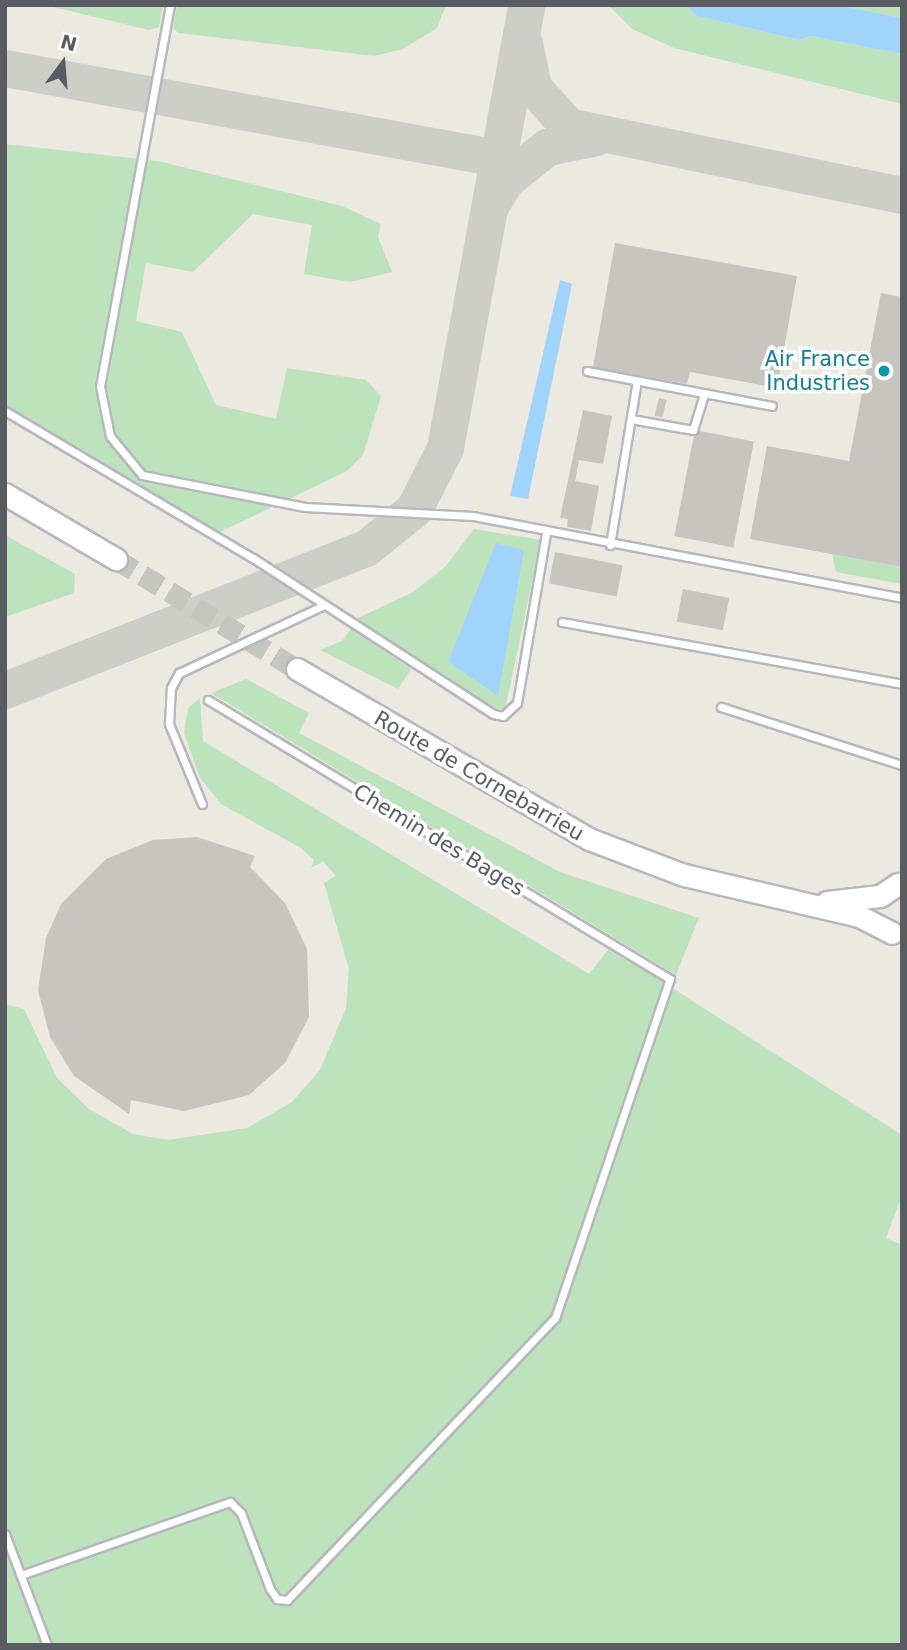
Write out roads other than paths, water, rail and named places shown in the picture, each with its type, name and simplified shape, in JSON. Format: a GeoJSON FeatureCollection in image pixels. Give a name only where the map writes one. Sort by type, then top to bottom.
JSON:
{"type":"FeatureCollection","features":[{"type":"Feature","properties":{"kind":"main road"},"geometry":{"type":"LineString","coordinates":[[5,494],[116,559]]}},
{"type":"Feature","properties":{"kind":"main road","name":"Route de Cornebarrieu"},"geometry":{"type":"LineString","coordinates":[[296,669],[589,839],[684,875],[859,916],[897,939]]}},
{"type":"Feature","properties":{"kind":"main road"},"geometry":{"type":"LineString","coordinates":[[897,939],[887,908],[900,882]]}},
{"type":"Feature","properties":{"kind":"main road","name":"Route de Cornebarrieu"},"geometry":{"type":"LineString","coordinates":[[790,901],[860,900],[900,882]]}},
{"type":"Feature","properties":{"kind":"lane"},"geometry":{"type":"LineString","coordinates":[[170,5],[100,386],[102,416],[125,458],[142,475],[169,484],[281,504],[429,510],[902,598]]}},
{"type":"Feature","properties":{"kind":"lane"},"geometry":{"type":"LineString","coordinates":[[587,371],[772,406]]}},
{"type":"Feature","properties":{"kind":"lane"},"geometry":{"type":"LineString","coordinates":[[610,545],[637,381]]}},
{"type":"Feature","properties":{"kind":"lane"},"geometry":{"type":"LineString","coordinates":[[631,419],[694,430],[704,394]]}},
{"type":"Feature","properties":{"kind":"lane"},"geometry":{"type":"LineString","coordinates":[[5,411],[503,716],[516,703],[547,534]]}},
{"type":"Feature","properties":{"kind":"lane"},"geometry":{"type":"LineString","coordinates":[[202,804],[169,724],[171,688],[178,673],[324,605]]}},
{"type":"Feature","properties":{"kind":"lane"},"geometry":{"type":"LineString","coordinates":[[562,622],[902,684]]}},
{"type":"Feature","properties":{"kind":"lane","name":"Chemin des Bages"},"geometry":{"type":"LineString","coordinates":[[21,1575],[230,1502],[241,1513],[270,1589],[277,1599],[287,1600],[555,1318],[670,979],[208,700]]}},
{"type":"Feature","properties":{"kind":"lane"},"geometry":{"type":"LineString","coordinates":[[721,707],[902,765]]}},
{"type":"Feature","properties":{"kind":"lane"},"geometry":{"type":"LineString","coordinates":[[5,1534],[47,1645]]}},
{"type":"Feature","properties":{"kind":"water"},"geometry":{"type":"Polygon","coordinates":[[[686,5],[837,5],[902,18],[902,54],[811,36],[800,40],[697,16],[686,5]]]}},
{"type":"Feature","properties":{"kind":"water"},"geometry":{"type":"Polygon","coordinates":[[[560,280],[572,284],[528,499],[510,496],[560,280]]]}},
{"type":"Feature","properties":{"kind":"water"},"geometry":{"type":"Polygon","coordinates":[[[496,543],[524,550],[498,696],[448,662],[496,543]]]}},
{"type":"Feature","properties":{"kind":"tunnel"},"geometry":{"type":"LineString","coordinates":[[116,559],[297,669]]}},
{"type":"Feature","properties":{"kind":"place","name":"Air France Industries"},"geometry":{"type":"Point","coordinates":[884,371]}}]}
